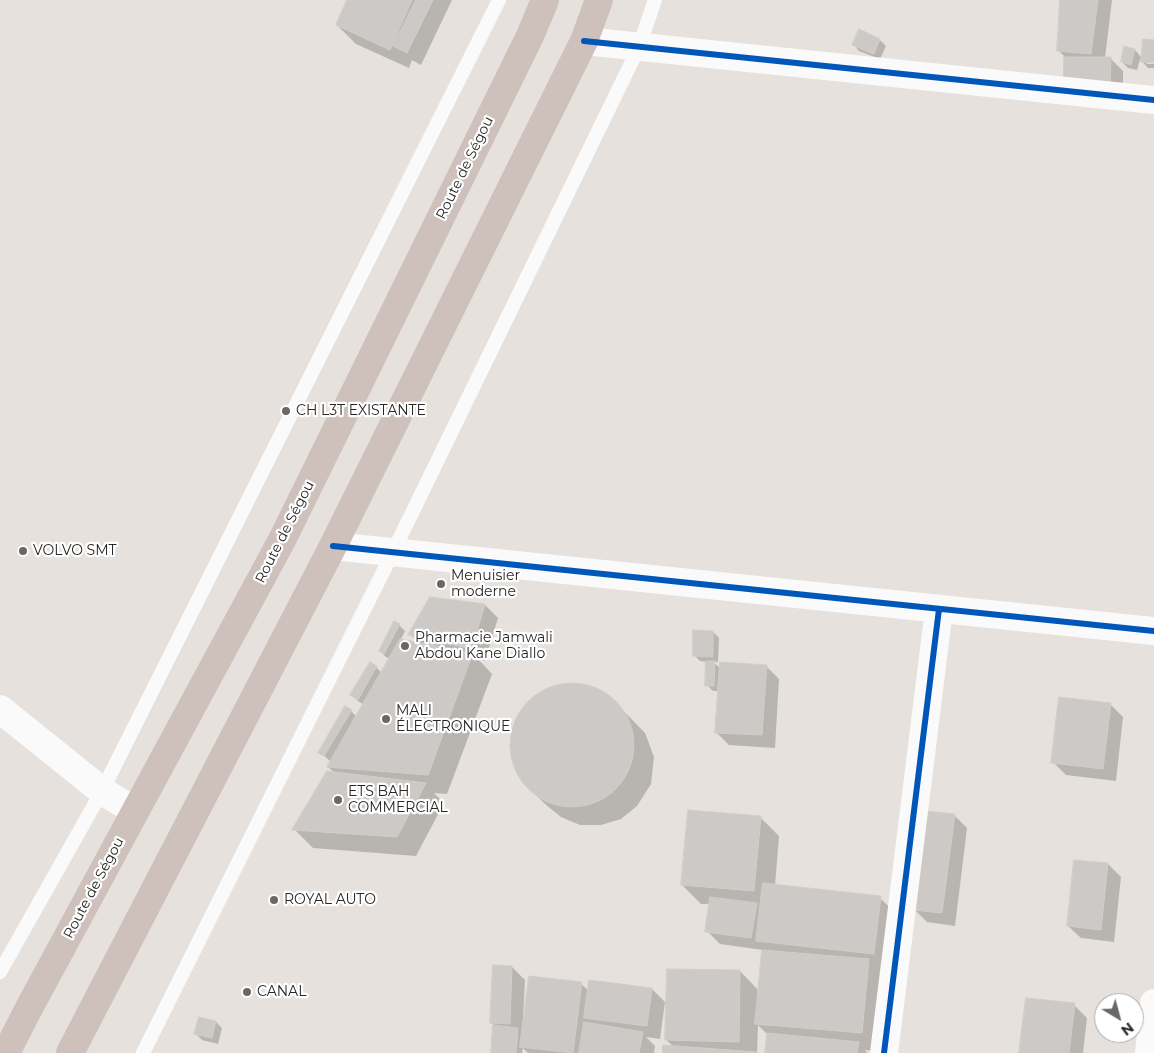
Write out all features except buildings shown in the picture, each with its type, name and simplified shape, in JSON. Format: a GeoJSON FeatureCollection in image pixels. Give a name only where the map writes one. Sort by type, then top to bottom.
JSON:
{"type":"FeatureCollection","features":[{"type":"Feature","properties":{"kind":"highway","name":"Route de Ségou"},"geometry":{"type":"LineString","coordinates":[[6,1053],[282,540],[530,36],[544,0]]}},
{"type":"Feature","properties":{"kind":"highway"},"geometry":{"type":"LineString","coordinates":[[70,1053],[333,546],[584,41],[599,0]]}},
{"type":"Feature","properties":{"kind":"street"},"geometry":{"type":"LineString","coordinates":[[584,41],[1154,100]]}},
{"type":"Feature","properties":{"kind":"street"},"geometry":{"type":"LineString","coordinates":[[333,546],[1154,631]]}},
{"type":"Feature","properties":{"kind":"street"},"geometry":{"type":"LineString","coordinates":[[884,1053],[939,609]]}},
{"type":"Feature","properties":{"kind":"street"},"geometry":{"type":"LineString","coordinates":[[0,709],[102,791],[135,811]]}},
{"type":"Feature","properties":{"kind":"street"},"geometry":{"type":"LineString","coordinates":[[1149,1053],[1154,1003]]}},
{"type":"Feature","properties":{"kind":"lane"},"geometry":{"type":"LineString","coordinates":[[0,972],[102,791],[499,0]]}},
{"type":"Feature","properties":{"kind":"lane"},"geometry":{"type":"LineString","coordinates":[[143,1053],[393,552],[639,47],[655,0]]}},
{"type":"Feature","properties":{"kind":"cycle path"},"geometry":{"type":"LineString","coordinates":[[584,41],[1154,100]]}},
{"type":"Feature","properties":{"kind":"cycle path"},"geometry":{"type":"LineString","coordinates":[[333,546],[1154,631]]}},
{"type":"Feature","properties":{"kind":"cycle path"},"geometry":{"type":"LineString","coordinates":[[884,1053],[939,609]]}},
{"type":"Feature","properties":{"kind":"place","name":"CH L3T EXISTANTE"},"geometry":{"type":"Point","coordinates":[286,411]}},
{"type":"Feature","properties":{"kind":"place","name":"VOLVO SMT"},"geometry":{"type":"Point","coordinates":[23,551]}},
{"type":"Feature","properties":{"kind":"place","name":"Menuisier moderne"},"geometry":{"type":"Point","coordinates":[441,584]}},
{"type":"Feature","properties":{"kind":"place","name":"Pharmacie Jamwali Abdou Kane Diallo"},"geometry":{"type":"Point","coordinates":[405,646]}},
{"type":"Feature","properties":{"kind":"place","name":"MALI ÉLECTRONIQUE"},"geometry":{"type":"Point","coordinates":[386,719]}},
{"type":"Feature","properties":{"kind":"place","name":"ETS BAH COMMERCIAL"},"geometry":{"type":"Point","coordinates":[338,800]}},
{"type":"Feature","properties":{"kind":"place","name":"ROYAL AUTO"},"geometry":{"type":"Point","coordinates":[274,900]}},
{"type":"Feature","properties":{"kind":"place","name":"CANAL"},"geometry":{"type":"Point","coordinates":[247,992]}}]}
